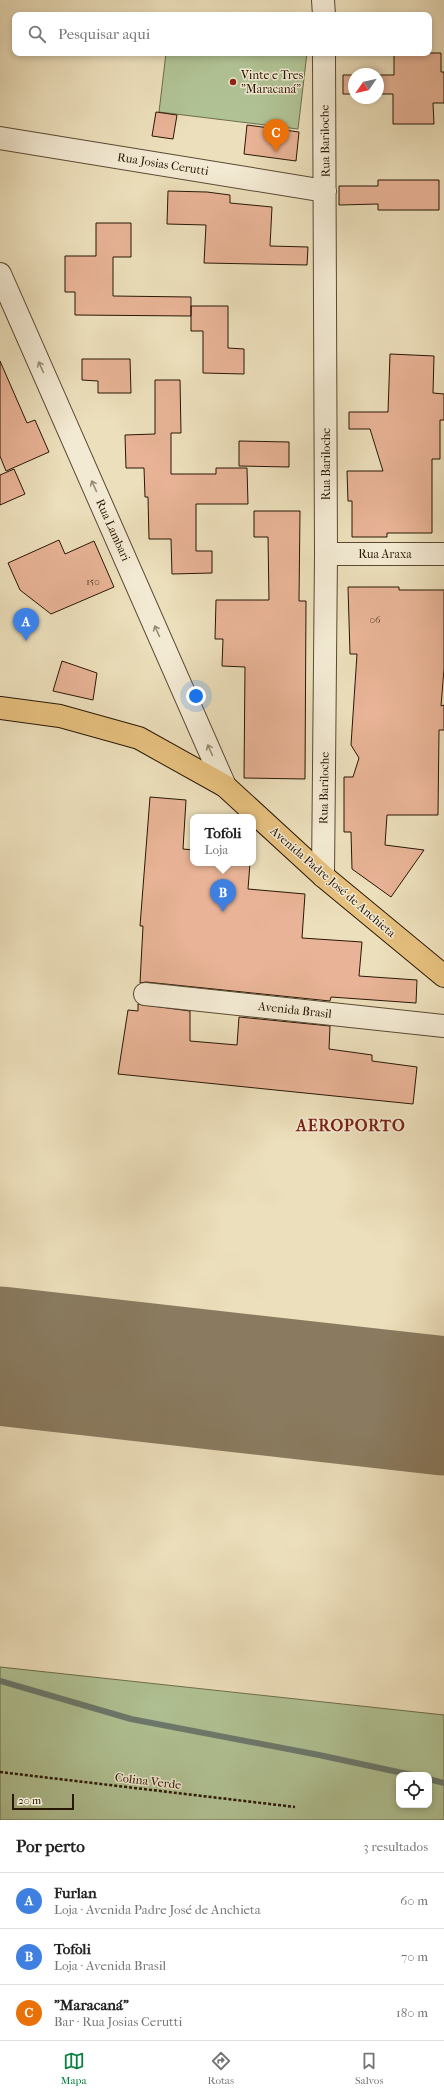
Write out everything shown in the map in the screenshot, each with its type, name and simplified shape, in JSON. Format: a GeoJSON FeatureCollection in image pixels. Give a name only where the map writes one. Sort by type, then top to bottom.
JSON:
{"type":"FeatureCollection","features":[{"type":"Feature","properties":{"kind":"main road","name":"Avenida Padre José de Anchieta"},"geometry":{"type":"LineString","coordinates":[[0,708],[60,716],[139,738],[225,786],[255,814]]}},
{"type":"Feature","properties":{"kind":"main road","name":"Avenida Padre José de Anchieta"},"geometry":{"type":"LineString","coordinates":[[256,814],[323,876],[444,976]]}},
{"type":"Feature","properties":{"kind":"street"},"geometry":{"type":"LineString","coordinates":[[323,0],[324,12]]}},
{"type":"Feature","properties":{"kind":"street","name":"Rua Bariloche"},"geometry":{"type":"LineString","coordinates":[[323,876],[326,554],[326,191],[324,56]]}},
{"type":"Feature","properties":{"kind":"street","name":"Rua Josias Cerutti"},"geometry":{"type":"LineString","coordinates":[[0,138],[326,191]]}},
{"type":"Feature","properties":{"kind":"street","name":"Rua Lambari"},"geometry":{"type":"LineString","coordinates":[[0,274],[225,786]]}},
{"type":"Feature","properties":{"kind":"street","name":"Rua Araxa"},"geometry":{"type":"LineString","coordinates":[[326,554],[444,554]]}},
{"type":"Feature","properties":{"kind":"street","name":"Avenida Brasil"},"geometry":{"type":"LineString","coordinates":[[145,994],[444,1026]]}},
{"type":"Feature","properties":{"kind":"path","name":"Colina Verde"},"geometry":{"type":"LineString","coordinates":[[0,1772],[295,1807]]}},
{"type":"Feature","properties":{"kind":"green space","name":"Vinte e Tres \"Maracaná\""},"geometry":{"type":"Polygon","coordinates":[[[166,56],[307,56],[298,129],[159,112],[166,56]]]}},
{"type":"Feature","properties":{"kind":"green space"},"geometry":{"type":"Polygon","coordinates":[[[0,1667],[444,1715],[444,1820],[0,1820],[0,1667]]]}},
{"type":"Feature","properties":{"kind":"building"},"geometry":{"type":"Polygon","coordinates":[[[432,53],[441,53],[441,72],[444,72],[444,103],[433,103],[434,124],[393,124],[393,94],[384,94],[384,75],[394,75],[394,56],[432,56],[432,53]]]}},
{"type":"Feature","properties":{"kind":"building"},"geometry":{"type":"Polygon","coordinates":[[[343,75],[348,75],[348,94],[343,94],[343,75]]]}},
{"type":"Feature","properties":{"kind":"building"},"geometry":{"type":"Polygon","coordinates":[[[156,112],[177,115],[173,139],[152,136],[156,112]]]}},
{"type":"Feature","properties":{"kind":"building"},"geometry":{"type":"Polygon","coordinates":[[[247,125],[299,132],[296,161],[244,154],[247,125]]]}},
{"type":"Feature","properties":{"kind":"building"},"geometry":{"type":"Polygon","coordinates":[[[378,180],[439,180],[439,210],[378,210],[378,204],[339,205],[339,186],[378,186],[378,180]]]}},
{"type":"Feature","properties":{"kind":"building"},"geometry":{"type":"Polygon","coordinates":[[[168,191],[207,192],[230,195],[230,203],[272,207],[270,246],[308,247],[307,265],[204,263],[206,225],[167,224],[168,191]]]}},
{"type":"Feature","properties":{"kind":"building"},"geometry":{"type":"Polygon","coordinates":[[[96,223],[131,223],[131,257],[113,257],[113,296],[191,297],[191,316],[75,315],[75,292],[65,292],[65,256],[96,256],[96,223]]]}},
{"type":"Feature","properties":{"kind":"building"},"geometry":{"type":"Polygon","coordinates":[[[191,306],[228,306],[228,348],[244,349],[244,374],[203,373],[203,331],[191,331],[191,306]]]}},
{"type":"Feature","properties":{"kind":"building"},"geometry":{"type":"Polygon","coordinates":[[[390,354],[434,356],[433,393],[444,394],[444,420],[440,420],[440,459],[432,459],[432,533],[387,533],[387,537],[352,537],[352,501],[348,501],[347,471],[383,471],[370,429],[349,429],[349,412],[388,412],[390,354]]]}},
{"type":"Feature","properties":{"kind":"building"},"geometry":{"type":"Polygon","coordinates":[[[82,359],[130,359],[131,393],[98,393],[98,381],[82,380],[82,359]]]}},
{"type":"Feature","properties":{"kind":"building"},"geometry":{"type":"Polygon","coordinates":[[[0,361],[27,423],[35,420],[49,452],[6,471],[0,456],[0,361]]]}},
{"type":"Feature","properties":{"kind":"building"},"geometry":{"type":"Polygon","coordinates":[[[155,380],[180,380],[181,433],[171,433],[171,474],[216,474],[216,468],[247,468],[248,504],[196,504],[196,551],[212,551],[212,573],[172,574],[171,539],[149,539],[148,497],[145,497],[144,468],[126,468],[125,435],[155,434],[155,380]]]}},
{"type":"Feature","properties":{"kind":"building"},"geometry":{"type":"Polygon","coordinates":[[[239,441],[289,442],[289,467],[239,466],[239,441]]]}},
{"type":"Feature","properties":{"kind":"building"},"geometry":{"type":"Polygon","coordinates":[[[14,469],[25,494],[0,505],[0,475],[14,469]]]}},
{"type":"Feature","properties":{"kind":"building"},"geometry":{"type":"Polygon","coordinates":[[[254,511],[300,511],[299,601],[306,601],[305,779],[244,778],[245,667],[222,666],[223,639],[215,639],[216,600],[269,600],[268,537],[254,537],[254,511]]]}},
{"type":"Feature","properties":{"kind":"building"},"geometry":{"type":"Polygon","coordinates":[[[59,540],[65,554],[94,541],[114,587],[51,614],[20,590],[8,563],[59,540]]]}},
{"type":"Feature","properties":{"kind":"building"},"geometry":{"type":"Polygon","coordinates":[[[348,587],[399,587],[399,590],[444,590],[444,669],[441,706],[444,705],[444,730],[439,730],[438,815],[387,815],[385,845],[424,850],[391,897],[352,869],[351,832],[344,832],[344,777],[353,777],[359,758],[351,745],[357,654],[350,654],[348,587]]]}},
{"type":"Feature","properties":{"kind":"building"},"geometry":{"type":"Polygon","coordinates":[[[62,661],[97,673],[93,700],[53,691],[62,661]]]}},
{"type":"Feature","properties":{"kind":"building"},"geometry":{"type":"Polygon","coordinates":[[[150,797],[186,800],[183,849],[190,850],[190,866],[250,866],[248,889],[305,894],[302,938],[362,942],[359,976],[417,980],[416,1003],[331,997],[330,1001],[146,982],[140,983],[143,926],[140,926],[150,797]]]}},
{"type":"Feature","properties":{"kind":"building"},"geometry":{"type":"Polygon","coordinates":[[[138,1004],[190,1011],[190,1041],[237,1045],[239,1017],[330,1026],[329,1049],[372,1055],[372,1061],[417,1067],[413,1104],[118,1074],[128,1010],[138,1011],[138,1004]]]}},
{"type":"Feature","properties":{"kind":"waterway"},"geometry":{"type":"LineString","coordinates":[[0,1681],[131,1719],[319,1755],[398,1772]]}},
{"type":"Feature","properties":{"kind":"waterway"},"geometry":{"type":"LineString","coordinates":[[432,1780],[444,1783]]}},
{"type":"Feature","properties":{"kind":"runway"},"geometry":{"type":"LineString","coordinates":[[0,1356],[444,1406]]}},
{"type":"Feature","properties":{"kind":"place","name":"Vinte e Tres \"Maracaná\""},"geometry":{"type":"Point","coordinates":[233,82]}},
{"type":"Feature","properties":{"kind":"place","name":"\"Maracaná\""},"geometry":{"type":"Point","coordinates":[276,152]}},
{"type":"Feature","properties":{"kind":"place","name":"Furlan"},"geometry":{"type":"Point","coordinates":[26,641]}},
{"type":"Feature","properties":{"kind":"place","name":"Tofoli"},"geometry":{"type":"Point","coordinates":[223,912]}},
{"type":"Feature","properties":{"kind":"district","name":"AEROPORTO"},"geometry":{"type":"Point","coordinates":[351,1125]}}]}
